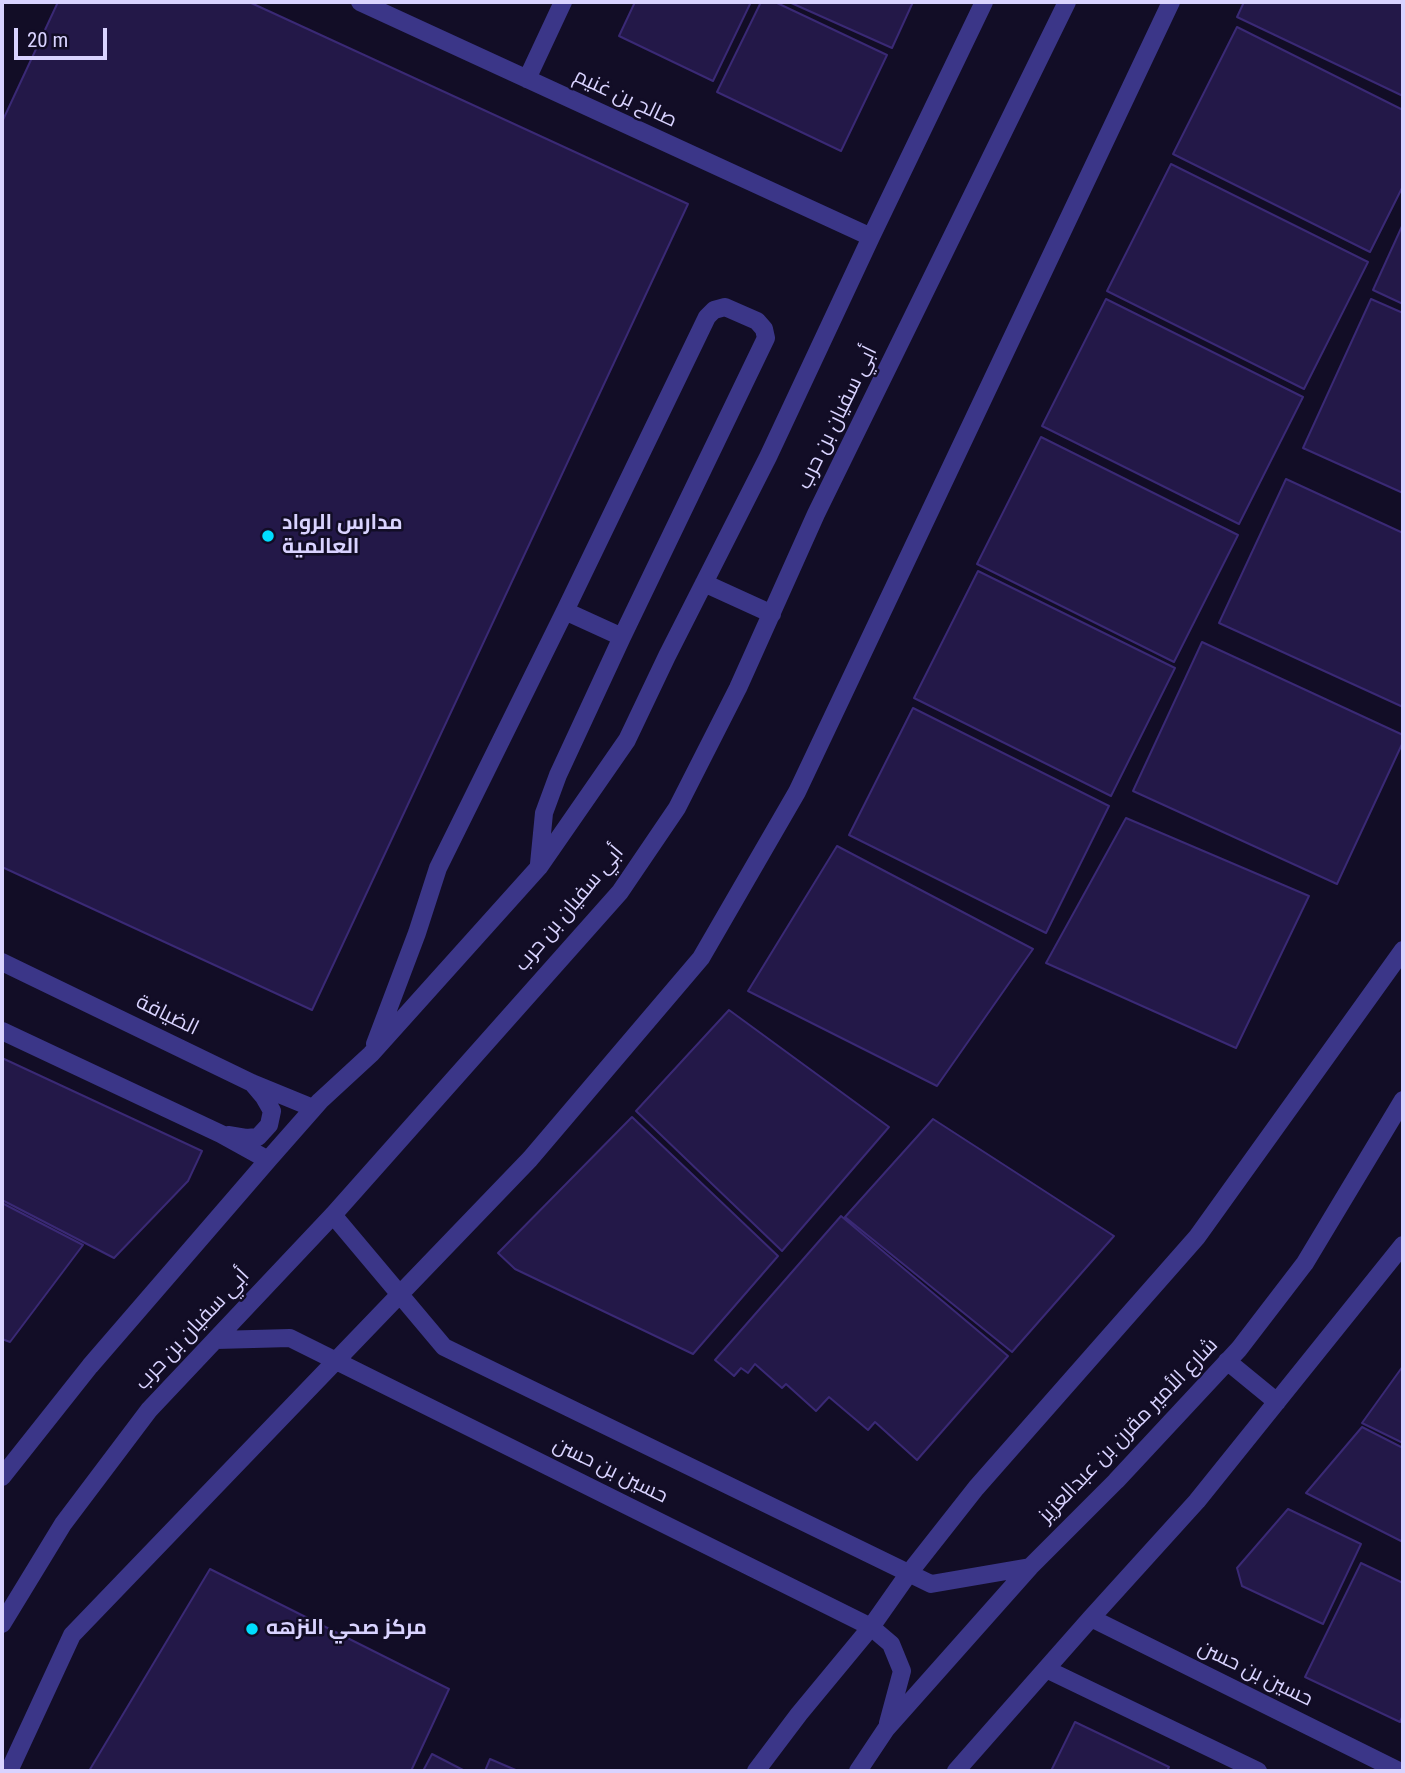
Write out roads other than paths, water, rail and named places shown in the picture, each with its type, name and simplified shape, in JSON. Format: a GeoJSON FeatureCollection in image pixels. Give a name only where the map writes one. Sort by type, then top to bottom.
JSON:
{"type":"FeatureCollection","features":[{"type":"Feature","properties":{"kind":"street","name":"صالح بن غنيم"},"geometry":{"type":"LineString","coordinates":[[360,2],[871,237]]}},
{"type":"Feature","properties":{"kind":"street"},"geometry":{"type":"LineString","coordinates":[[527,79],[563,2]]}},
{"type":"Feature","properties":{"kind":"street"},"geometry":{"type":"LineString","coordinates":[[2,1477],[90,1366],[313,1108],[371,1054],[539,867],[627,740],[768,457],[984,2]]}},
{"type":"Feature","properties":{"kind":"street","name":"أبي سفيان بن حرب"},"geometry":{"type":"LineString","coordinates":[[2,1624],[63,1524],[149,1410],[333,1215],[620,892],[677,808],[738,688],[816,514],[1067,2]]}},
{"type":"Feature","properties":{"kind":"street"},"geometry":{"type":"LineString","coordinates":[[9,1771],[72,1634],[530,1159],[701,958],[797,792],[1171,2]]}},
{"type":"Feature","properties":{"kind":"street"},"geometry":{"type":"LineString","coordinates":[[371,1054],[417,933],[438,868],[707,317],[714,310],[725,307],[757,321],[764,329],[766,338],[558,775],[544,813],[539,867]]}},
{"type":"Feature","properties":{"kind":"street"},"geometry":{"type":"LineString","coordinates":[[704,583],[772,614]]}},
{"type":"Feature","properties":{"kind":"street"},"geometry":{"type":"LineString","coordinates":[[565,611],[622,637]]}},
{"type":"Feature","properties":{"kind":"street"},"geometry":{"type":"LineString","coordinates":[[756,1771],[871,1627],[909,1573],[976,1488],[1197,1237],[1403,950]]}},
{"type":"Feature","properties":{"kind":"street","name":"الضيافة"},"geometry":{"type":"LineString","coordinates":[[2,962],[252,1083],[313,1108]]}},
{"type":"Feature","properties":{"kind":"street"},"geometry":{"type":"LineString","coordinates":[[2,1031],[221,1134],[268,1160]]}},
{"type":"Feature","properties":{"kind":"street"},"geometry":{"type":"LineString","coordinates":[[221,1134],[246,1138],[258,1136],[269,1125],[272,1111],[252,1083]]}},
{"type":"Feature","properties":{"kind":"street","name":"شارع الأمير مقرن بن عبدالعزيز"},"geometry":{"type":"LineString","coordinates":[[858,1771],[886,1729],[1030,1567],[1116,1481],[1239,1349],[1305,1263],[1403,1100]]}},
{"type":"Feature","properties":{"kind":"street","name":"حسين بن حسن"},"geometry":{"type":"LineString","coordinates":[[333,1215],[444,1347],[931,1584],[1030,1567]]}},
{"type":"Feature","properties":{"kind":"street"},"geometry":{"type":"LineString","coordinates":[[956,1771],[1197,1502],[1403,1245]]}},
{"type":"Feature","properties":{"kind":"street","name":"حسين بن حسن"},"geometry":{"type":"LineString","coordinates":[[216,1340],[290,1338],[871,1627],[891,1644],[902,1671],[886,1729]]}},
{"type":"Feature","properties":{"kind":"street"},"geometry":{"type":"LineString","coordinates":[[1227,1362],[1278,1402]]}},
{"type":"Feature","properties":{"kind":"street","name":"حسين بن حسن"},"geometry":{"type":"LineString","coordinates":[[1091,1618],[1399,1771]]}},
{"type":"Feature","properties":{"kind":"street"},"geometry":{"type":"LineString","coordinates":[[1046,1669],[1258,1771]]}},
{"type":"Feature","properties":{"kind":"place","name":"مدارس الرواد العالمية"},"geometry":{"type":"Point","coordinates":[268,536]}},
{"type":"Feature","properties":{"kind":"place","name":"مركز صحي النزهه"},"geometry":{"type":"Point","coordinates":[252,1629]}}]}
